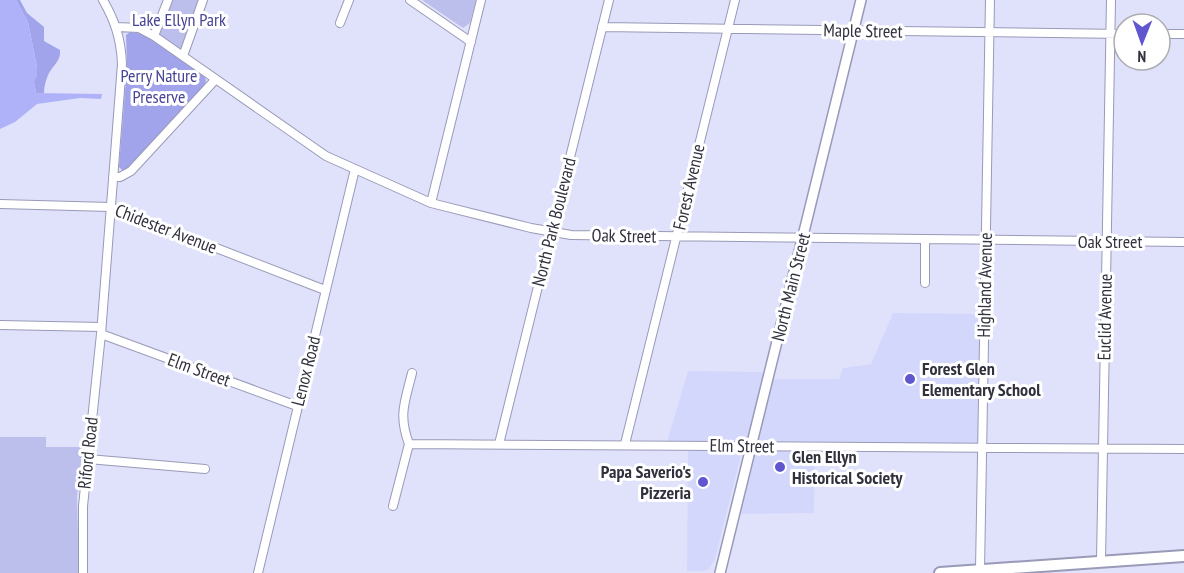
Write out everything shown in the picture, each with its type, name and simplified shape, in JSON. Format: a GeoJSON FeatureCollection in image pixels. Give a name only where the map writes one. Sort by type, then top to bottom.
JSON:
{"type":"FeatureCollection","features":[{"type":"Feature","properties":{"kind":"main road"},"geometry":{"type":"LineString","coordinates":[[940,573],[1184,556]]}},
{"type":"Feature","properties":{"kind":"street"},"geometry":{"type":"LineString","coordinates":[[103,0],[117,27],[122,64],[110,207]]}},
{"type":"Feature","properties":{"kind":"street"},"geometry":{"type":"LineString","coordinates":[[154,36],[168,0]]}},
{"type":"Feature","properties":{"kind":"street"},"geometry":{"type":"LineString","coordinates":[[183,56],[203,0]]}},
{"type":"Feature","properties":{"kind":"street"},"geometry":{"type":"LineString","coordinates":[[340,23],[349,0]]}},
{"type":"Feature","properties":{"kind":"street"},"geometry":{"type":"LineString","coordinates":[[410,0],[471,42]]}},
{"type":"Feature","properties":{"kind":"street"},"geometry":{"type":"LineString","coordinates":[[431,203],[481,0]]}},
{"type":"Feature","properties":{"kind":"street","name":"North Park Boulevard"},"geometry":{"type":"LineString","coordinates":[[499,444],[609,0]]}},
{"type":"Feature","properties":{"kind":"street","name":"Forest Avenue"},"geometry":{"type":"LineString","coordinates":[[625,444],[735,0]]}},
{"type":"Feature","properties":{"kind":"street","name":"North Main Street"},"geometry":{"type":"LineString","coordinates":[[720,573],[861,0]]}},
{"type":"Feature","properties":{"kind":"street","name":"Highland Avenue"},"geometry":{"type":"LineString","coordinates":[[980,570],[990,0]]}},
{"type":"Feature","properties":{"kind":"street","name":"Euclid Avenue"},"geometry":{"type":"LineString","coordinates":[[1101,561],[1111,0]]}},
{"type":"Feature","properties":{"kind":"street","name":"Oak Street"},"geometry":{"type":"LineString","coordinates":[[117,27],[139,28],[154,36],[326,156],[431,203],[551,232],[571,236],[1184,243]]}},
{"type":"Feature","properties":{"kind":"street","name":"Maple Street"},"geometry":{"type":"LineString","coordinates":[[602,27],[1110,33]]}},
{"type":"Feature","properties":{"kind":"street"},"geometry":{"type":"LineString","coordinates":[[114,177],[120,177],[131,171],[215,80]]}},
{"type":"Feature","properties":{"kind":"street","name":"Lenox Road"},"geometry":{"type":"LineString","coordinates":[[258,573],[355,169]]}},
{"type":"Feature","properties":{"kind":"street","name":"Chidester Avenue"},"geometry":{"type":"LineString","coordinates":[[0,204],[110,207],[326,290]]}},
{"type":"Feature","properties":{"kind":"street","name":"Riford Road"},"geometry":{"type":"LineString","coordinates":[[83,573],[83,506],[101,330],[110,207]]}},
{"type":"Feature","properties":{"kind":"street"},"geometry":{"type":"LineString","coordinates":[[925,240],[925,283]]}},
{"type":"Feature","properties":{"kind":"street","name":"Elm Street"},"geometry":{"type":"LineString","coordinates":[[0,326],[101,330],[297,406]]}},
{"type":"Feature","properties":{"kind":"street"},"geometry":{"type":"LineString","coordinates":[[393,506],[409,444],[402,416],[412,373]]}},
{"type":"Feature","properties":{"kind":"street","name":"Elm Street"},"geometry":{"type":"LineString","coordinates":[[409,444],[1184,449]]}},
{"type":"Feature","properties":{"kind":"street"},"geometry":{"type":"LineString","coordinates":[[88,459],[205,469]]}},
{"type":"Feature","properties":{"kind":"shaded area"},"geometry":{"type":"Polygon","coordinates":[[[0,0],[16,0],[28,22],[37,67],[34,82],[36,93],[102,94],[101,99],[80,98],[37,104],[15,122],[0,129],[0,0]]]}},
{"type":"Feature","properties":{"kind":"shaded area","name":"Forest Glen Elementary School"},"geometry":{"type":"Polygon","coordinates":[[[893,313],[982,314],[980,445],[757,443],[772,379],[839,379],[843,368],[871,364],[893,313]]]}},
{"type":"Feature","properties":{"kind":"shaded area"},"geometry":{"type":"Polygon","coordinates":[[[688,371],[768,372],[748,440],[741,455],[715,559],[708,570],[703,571],[687,571],[688,446],[666,445],[688,371]]]}},
{"type":"Feature","properties":{"kind":"shaded area"},"geometry":{"type":"Polygon","coordinates":[[[757,447],[815,448],[814,513],[741,514],[757,447]]]}},
{"type":"Feature","properties":{"kind":"green space"},"geometry":{"type":"Polygon","coordinates":[[[16,0],[20,0],[27,13],[44,27],[44,41],[60,50],[58,60],[47,78],[44,93],[36,93],[34,82],[37,67],[28,22],[16,0]]]}},
{"type":"Feature","properties":{"kind":"green space","name":"Lake Ellyn Park"},"geometry":{"type":"Polygon","coordinates":[[[167,0],[206,0],[183,62],[152,40],[167,0]]]}},
{"type":"Feature","properties":{"kind":"green space"},"geometry":{"type":"Polygon","coordinates":[[[422,0],[476,0],[470,23],[463,28],[422,0]]]}},
{"type":"Feature","properties":{"kind":"green space","name":"Perry Nature Preserve"},"geometry":{"type":"Polygon","coordinates":[[[130,32],[143,34],[204,76],[206,80],[205,85],[127,170],[123,171],[119,167],[127,66],[126,35],[130,32]]]}},
{"type":"Feature","properties":{"kind":"green space"},"geometry":{"type":"Polygon","coordinates":[[[0,437],[46,437],[46,447],[83,447],[77,497],[79,573],[0,573],[0,437]]]}},
{"type":"Feature","properties":{"kind":"place","name":"Forest Glen Elementary School"},"geometry":{"type":"Point","coordinates":[910,379]}},
{"type":"Feature","properties":{"kind":"place","name":"Glen Ellyn Historical Society"},"geometry":{"type":"Point","coordinates":[780,467]}},
{"type":"Feature","properties":{"kind":"place","name":"Papa Saverio's Pizzeria"},"geometry":{"type":"Point","coordinates":[703,482]}}]}
